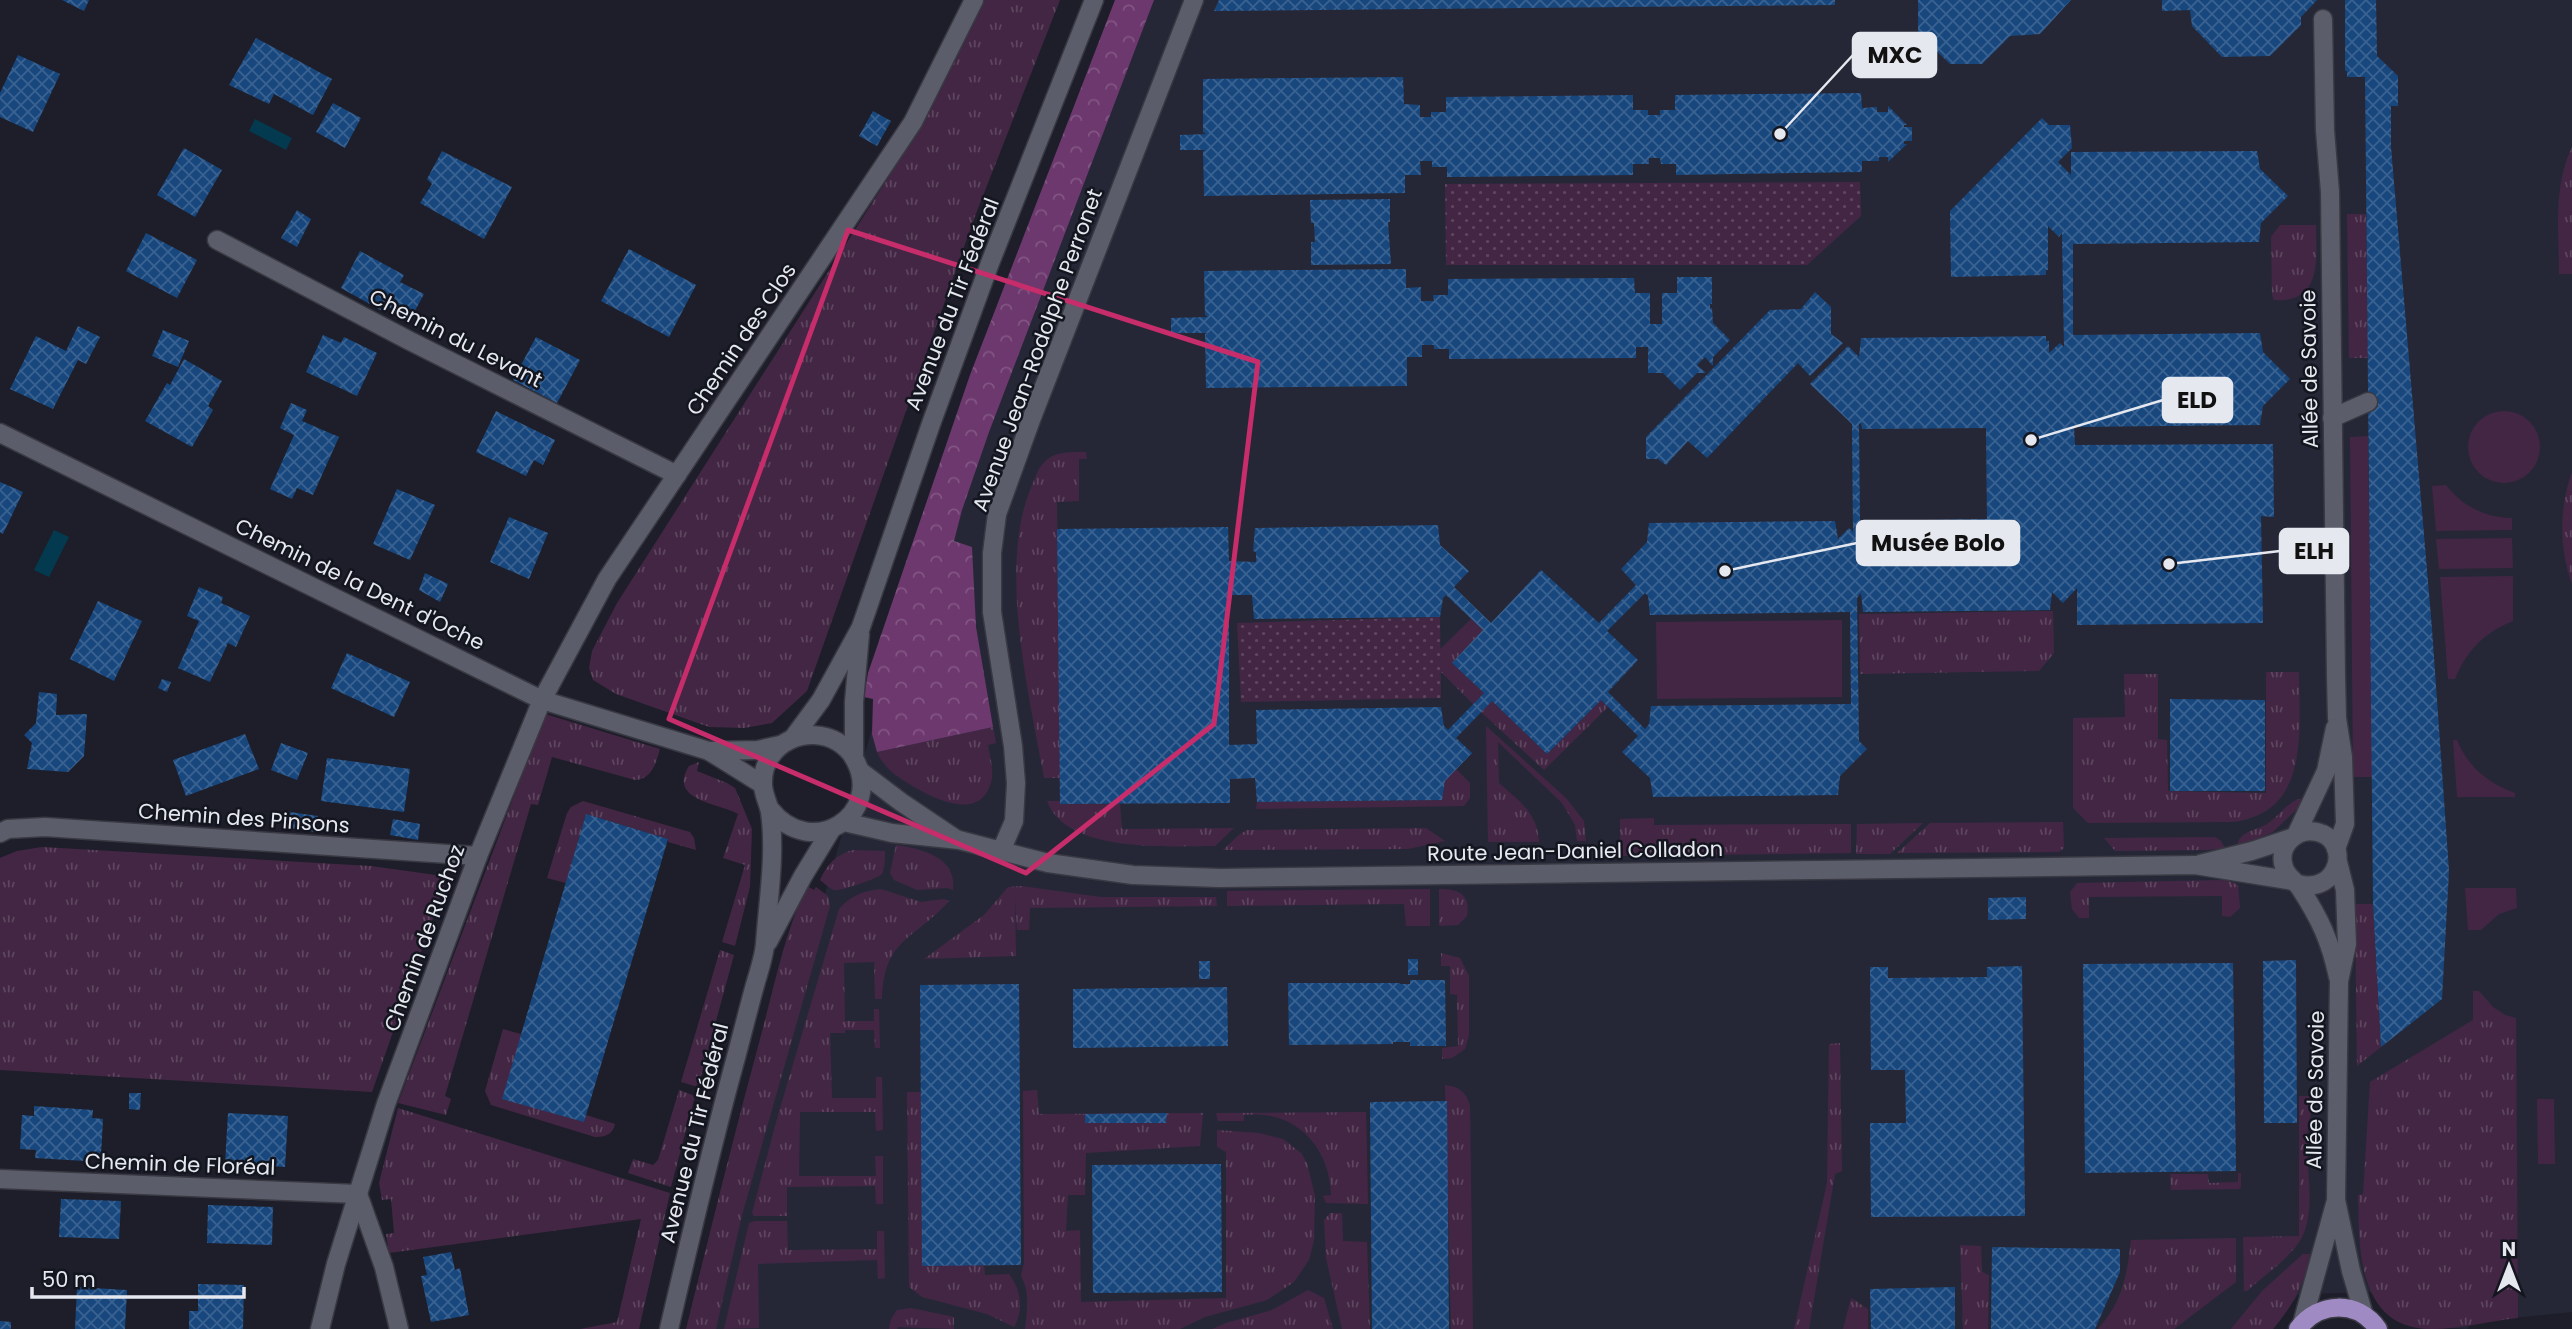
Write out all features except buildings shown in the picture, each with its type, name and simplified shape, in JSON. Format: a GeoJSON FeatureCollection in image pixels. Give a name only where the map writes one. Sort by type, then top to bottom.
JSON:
{"type":"FeatureCollection","features":[{"type":"Feature","properties":{"kind":"main road"},"geometry":{"type":"LineString","coordinates":[[2300,1326],[2318,1311],[2346,1308],[2364,1315],[2379,1329]]}},
{"type":"Feature","properties":{"kind":"street","name":"Chemin des Clos"},"geometry":{"type":"LineString","coordinates":[[542,700],[607,579],[913,122],[974,0]]}},
{"type":"Feature","properties":{"kind":"street","name":"Avenue du Tir Fédéral"},"geometry":{"type":"LineString","coordinates":[[786,742],[821,700],[861,627],[981,288],[1094,0]]}},
{"type":"Feature","properties":{"kind":"street","name":"Avenue Jean-Rodolphe Perronet"},"geometry":{"type":"LineString","coordinates":[[1001,851],[1014,821],[1016,783],[1013,746],[992,612],[992,553],[998,514],[1031,420],[1194,0]]}},
{"type":"Feature","properties":{"kind":"street","name":"Allée de Savoie"},"geometry":{"type":"LineString","coordinates":[[2323,19],[2325,140],[2330,192],[2337,718],[2343,757],[2344,824],[2337,856],[2346,890],[2347,944],[2339,981],[2336,1200],[2351,1271],[2364,1315]]}},
{"type":"Feature","properties":{"kind":"street","name":"Chemin du Levant"},"geometry":{"type":"LineString","coordinates":[[217,240],[410,341],[677,475]]}},
{"type":"Feature","properties":{"kind":"street"},"geometry":{"type":"LineString","coordinates":[[2333,418],[2368,402]]}},
{"type":"Feature","properties":{"kind":"street","name":"Chemin de la Dent d'Oche"},"geometry":{"type":"LineString","coordinates":[[0,433],[542,700],[709,751],[762,784]]}},
{"type":"Feature","properties":{"kind":"street","name":"Avenue du Tir Fédéral"},"geometry":{"type":"LineString","coordinates":[[857,765],[854,702],[861,627]]}},
{"type":"Feature","properties":{"kind":"street","name":"Chemin de Ruchoz"},"geometry":{"type":"LineString","coordinates":[[320,1329],[336,1264],[386,1104],[478,856],[542,700]]}},
{"type":"Feature","properties":{"kind":"street","name":"Allée de Savoie"},"geometry":{"type":"LineString","coordinates":[[2294,836],[2326,771],[2337,718]]}},
{"type":"Feature","properties":{"kind":"street"},"geometry":{"type":"LineString","coordinates":[[806,735],[834,739],[846,747],[857,765],[861,785],[859,799],[853,812],[837,826],[818,833],[804,832],[790,828],[778,820],[769,809],[762,784],[767,763],[786,742],[806,735]]}},
{"type":"Feature","properties":{"kind":"street","name":"Chemin de la Dent d'Oche"},"geometry":{"type":"LineString","coordinates":[[709,751],[758,750],[786,742]]}},
{"type":"Feature","properties":{"kind":"street","name":"Route Jean-Daniel Colladon"},"geometry":{"type":"LineString","coordinates":[[857,765],[901,802],[959,841]]}},
{"type":"Feature","properties":{"kind":"street","name":"Avenue du Tir Fédéral"},"geometry":{"type":"LineString","coordinates":[[669,1329],[698,1199],[765,949],[771,866],[769,809]]}},
{"type":"Feature","properties":{"kind":"street","name":"Avenue du Tir Fédéral"},"geometry":{"type":"LineString","coordinates":[[765,949],[803,876],[837,826]]}},
{"type":"Feature","properties":{"kind":"street","name":"Route Jean-Daniel Colladon"},"geometry":{"type":"LineString","coordinates":[[837,826],[959,841],[1048,863],[1133,875],[1220,878],[2194,865],[2295,883]]}},
{"type":"Feature","properties":{"kind":"street","name":"Chemin des Pinsons"},"geometry":{"type":"LineString","coordinates":[[3,829],[45,827],[478,856]]}},
{"type":"Feature","properties":{"kind":"street"},"geometry":{"type":"LineString","coordinates":[[2309,831],[2323,834],[2337,856],[2332,876],[2313,887],[2295,883],[2284,870],[2282,856],[2294,836],[2309,831]]}},
{"type":"Feature","properties":{"kind":"street","name":"Route Jean-Daniel Colladon"},"geometry":{"type":"LineString","coordinates":[[2194,865],[2252,851],[2294,836]]}},
{"type":"Feature","properties":{"kind":"street","name":"Allée de Savoie"},"geometry":{"type":"LineString","coordinates":[[2295,883],[2325,929],[2339,981]]}},
{"type":"Feature","properties":{"kind":"street","name":"Chemin de Floréal"},"geometry":{"type":"LineString","coordinates":[[0,1180],[358,1194]]}},
{"type":"Feature","properties":{"kind":"street"},"geometry":{"type":"LineString","coordinates":[[358,1194],[384,1267],[399,1329]]}},
{"type":"Feature","properties":{"kind":"street","name":"Allée de Savoie"},"geometry":{"type":"LineString","coordinates":[[2300,1326],[2336,1200]]}},
{"type":"Feature","properties":{"kind":"highlighted area"},"geometry":{"type":"Polygon","coordinates":[[[848,230],[1258,362],[1214,724],[1026,873],[669,719],[848,230]]]}},
{"type":"Feature","properties":{"kind":"shaded area"},"geometry":{"type":"Polygon","coordinates":[[[1122,0],[2572,0],[2572,1312],[2472,1322],[2467,1329],[2431,1326],[2380,1292],[2299,1294],[2273,1329],[701,1329],[930,525],[1122,0]]]}},
{"type":"Feature","properties":{"kind":"green space"},"geometry":{"type":"Polygon","coordinates":[[[983,0],[1060,0],[975,216],[807,691],[772,723],[744,728],[709,727],[616,694],[593,680],[589,668],[592,651],[617,603],[890,175],[983,0]]]}},
{"type":"Feature","properties":{"kind":"green space"},"geometry":{"type":"Polygon","coordinates":[[[1115,0],[1154,0],[989,432],[954,541],[972,547],[976,627],[993,727],[877,752],[872,734],[873,699],[864,697],[868,673],[970,375],[1115,0]]]}},
{"type":"Feature","properties":{"kind":"green space"},"geometry":{"type":"Polygon","coordinates":[[[2572,147],[2572,274],[2559,274],[2560,193],[2572,147]]]}},
{"type":"Feature","properties":{"kind":"green space"},"geometry":{"type":"Polygon","coordinates":[[[1860,182],[1861,216],[1807,265],[1446,265],[1445,184],[1860,182]]]}},
{"type":"Feature","properties":{"kind":"green space"},"geometry":{"type":"Polygon","coordinates":[[[2347,214],[2366,214],[2368,358],[2349,358],[2347,214]]]}},
{"type":"Feature","properties":{"kind":"green space"},"geometry":{"type":"Polygon","coordinates":[[[2280,225],[2316,225],[2316,264],[2309,287],[2301,294],[2290,299],[2274,300],[2271,237],[2280,225]]]}},
{"type":"Feature","properties":{"kind":"green space"},"geometry":{"type":"Polygon","coordinates":[[[2511,411],[2530,421],[2538,433],[2538,461],[2530,473],[2518,481],[2497,483],[2478,473],[2470,461],[2468,440],[2478,421],[2490,413],[2511,411]]]}},
{"type":"Feature","properties":{"kind":"green space"},"geometry":{"type":"Polygon","coordinates":[[[2368,436],[2373,777],[2353,777],[2350,437],[2368,436]]]}},
{"type":"Feature","properties":{"kind":"green space"},"geometry":{"type":"Polygon","coordinates":[[[1086,452],[1087,459],[1079,459],[1079,501],[1057,502],[1060,778],[1044,778],[1019,630],[1017,553],[1022,517],[1041,467],[1046,460],[1058,454],[1086,452]]]}},
{"type":"Feature","properties":{"kind":"green space"},"geometry":{"type":"Polygon","coordinates":[[[2572,472],[2572,584],[2562,528],[2572,472]]]}},
{"type":"Feature","properties":{"kind":"green space"},"geometry":{"type":"Polygon","coordinates":[[[2446,485],[2459,499],[2475,509],[2493,516],[2512,518],[2512,530],[2436,531],[2432,486],[2446,485]]]}},
{"type":"Feature","properties":{"kind":"green space"},"geometry":{"type":"Polygon","coordinates":[[[2512,538],[2513,568],[2439,569],[2436,539],[2512,538]]]}},
{"type":"Feature","properties":{"kind":"green space"},"geometry":{"type":"Polygon","coordinates":[[[2513,576],[2513,621],[2485,637],[2471,651],[2455,679],[2448,679],[2440,577],[2513,576]]]}},
{"type":"Feature","properties":{"kind":"green space"},"geometry":{"type":"Polygon","coordinates":[[[2053,611],[2054,653],[2039,671],[1860,674],[1859,614],[2053,611]]]}},
{"type":"Feature","properties":{"kind":"green space"},"geometry":{"type":"Polygon","coordinates":[[[1440,617],[1441,698],[1241,702],[1237,623],[1440,617]]]}},
{"type":"Feature","properties":{"kind":"green space"},"geometry":{"type":"Polygon","coordinates":[[[1471,619],[1483,630],[1452,663],[1484,693],[1473,704],[1429,660],[1471,619]]]}},
{"type":"Feature","properties":{"kind":"green space"},"geometry":{"type":"Polygon","coordinates":[[[1842,620],[1842,697],[1657,699],[1656,622],[1842,620]]]}},
{"type":"Feature","properties":{"kind":"green space"},"geometry":{"type":"Polygon","coordinates":[[[2266,672],[2299,672],[2299,743],[2288,786],[2275,803],[2257,816],[2231,822],[2088,823],[2073,808],[2073,718],[2125,717],[2124,674],[2158,674],[2158,739],[2167,740],[2168,791],[2266,793],[2266,672]]]}},
{"type":"Feature","properties":{"kind":"green space"},"geometry":{"type":"Polygon","coordinates":[[[1601,700],[1608,707],[1544,770],[1481,712],[1492,701],[1547,754],[1601,700]]]}},
{"type":"Feature","properties":{"kind":"green space"},"geometry":{"type":"Polygon","coordinates":[[[545,714],[660,749],[657,760],[646,777],[635,780],[552,757],[538,805],[531,804],[445,1096],[451,1099],[446,1115],[398,1103],[545,714]]]}},
{"type":"Feature","properties":{"kind":"green space"},"geometry":{"type":"Polygon","coordinates":[[[1486,726],[1566,798],[1584,821],[1586,841],[1577,841],[1575,825],[1562,803],[1498,742],[1499,783],[1531,815],[1539,842],[1488,842],[1486,726]]]}},
{"type":"Feature","properties":{"kind":"green space"},"geometry":{"type":"Polygon","coordinates":[[[993,727],[996,743],[988,745],[992,778],[980,800],[971,804],[948,802],[916,788],[888,769],[877,752],[993,727]]]}},
{"type":"Feature","properties":{"kind":"green space"},"geometry":{"type":"Polygon","coordinates":[[[2453,740],[2457,740],[2480,773],[2515,793],[2515,797],[2457,797],[2453,740]]]}},
{"type":"Feature","properties":{"kind":"green space"},"geometry":{"type":"Polygon","coordinates":[[[699,762],[697,771],[735,788],[752,829],[750,887],[735,946],[722,942],[745,865],[723,858],[738,814],[690,794],[685,787],[684,778],[689,766],[699,762]]]}},
{"type":"Feature","properties":{"kind":"green space"},"geometry":{"type":"Polygon","coordinates":[[[1456,769],[1470,783],[1470,798],[1464,806],[1256,809],[1257,802],[1442,800],[1445,781],[1456,769]]]}},
{"type":"Feature","properties":{"kind":"green space"},"geometry":{"type":"Polygon","coordinates":[[[2299,799],[2303,800],[2302,804],[2273,832],[2237,847],[2239,839],[2244,835],[2267,824],[2299,799]]]}},
{"type":"Feature","properties":{"kind":"green space"},"geometry":{"type":"Polygon","coordinates":[[[583,801],[690,832],[696,850],[586,814],[566,883],[547,878],[567,813],[571,807],[583,801]]]}},
{"type":"Feature","properties":{"kind":"green space"},"geometry":{"type":"Polygon","coordinates":[[[1047,801],[1060,801],[1061,804],[1120,804],[1122,829],[1234,828],[1215,846],[1147,846],[1121,843],[1097,839],[1075,830],[1058,818],[1047,801]]]}},
{"type":"Feature","properties":{"kind":"green space"},"geometry":{"type":"Polygon","coordinates":[[[1654,818],[1654,825],[1851,824],[1851,853],[1620,856],[1620,819],[1654,818]]]}},
{"type":"Feature","properties":{"kind":"green space"},"geometry":{"type":"Polygon","coordinates":[[[2063,822],[2064,848],[2059,852],[1897,853],[1930,823],[2063,822]]]}},
{"type":"Feature","properties":{"kind":"green space"},"geometry":{"type":"Polygon","coordinates":[[[1923,823],[1890,854],[1856,854],[1857,824],[1923,823]]]}},
{"type":"Feature","properties":{"kind":"green space"},"geometry":{"type":"Polygon","coordinates":[[[1426,828],[1445,841],[1408,849],[1223,850],[1247,830],[1426,828]]]}},
{"type":"Feature","properties":{"kind":"green space"},"geometry":{"type":"Polygon","coordinates":[[[2215,837],[2225,848],[2115,851],[2104,838],[2215,837]]]}},
{"type":"Feature","properties":{"kind":"green space"},"geometry":{"type":"Polygon","coordinates":[[[896,845],[927,852],[944,862],[953,879],[953,890],[917,890],[894,880],[890,873],[896,845]]]}},
{"type":"Feature","properties":{"kind":"green space"},"geometry":{"type":"Polygon","coordinates":[[[42,847],[371,866],[443,876],[445,883],[372,1092],[0,1070],[0,858],[17,851],[42,847]]]}},
{"type":"Feature","properties":{"kind":"green space"},"geometry":{"type":"Polygon","coordinates":[[[853,850],[885,851],[882,874],[837,890],[820,880],[833,860],[853,850]]]}},
{"type":"Feature","properties":{"kind":"green space"},"geometry":{"type":"Polygon","coordinates":[[[2227,880],[2238,885],[2240,908],[2230,917],[2222,916],[2222,896],[2089,897],[2089,918],[2079,918],[2072,909],[2070,892],[2077,883],[2227,880]]]}},
{"type":"Feature","properties":{"kind":"green space"},"geometry":{"type":"Polygon","coordinates":[[[807,886],[814,890],[816,887],[828,896],[830,906],[742,1215],[716,1329],[686,1329],[780,961],[807,886]]]}},
{"type":"Feature","properties":{"kind":"green space"},"geometry":{"type":"Polygon","coordinates":[[[1021,886],[1101,897],[1216,897],[1217,906],[1030,908],[1029,930],[1017,930],[1015,898],[1016,956],[924,959],[984,915],[1008,887],[1021,886]]]}},
{"type":"Feature","properties":{"kind":"green space"},"geometry":{"type":"Polygon","coordinates":[[[2465,888],[2516,888],[2517,908],[2499,914],[2481,930],[2468,930],[2465,888]]]}},
{"type":"Feature","properties":{"kind":"green space"},"geometry":{"type":"Polygon","coordinates":[[[881,889],[921,902],[944,899],[949,901],[895,952],[888,964],[882,999],[875,999],[874,962],[844,963],[845,1021],[874,1021],[874,1009],[879,1009],[880,1048],[875,1048],[874,1030],[830,1033],[832,1098],[876,1098],[876,1077],[882,1077],[883,1130],[876,1131],[875,1112],[800,1112],[799,1176],[876,1176],[875,1156],[883,1156],[883,1204],[876,1204],[875,1186],[787,1187],[787,1216],[754,1216],[752,1213],[778,1115],[839,909],[858,894],[881,889]]]}},
{"type":"Feature","properties":{"kind":"green space"},"geometry":{"type":"Polygon","coordinates":[[[1430,889],[1430,926],[1406,926],[1404,904],[1227,906],[1227,891],[1430,889]]]}},
{"type":"Feature","properties":{"kind":"green space"},"geometry":{"type":"Polygon","coordinates":[[[1439,889],[1452,890],[1465,898],[1467,916],[1458,925],[1439,926],[1439,889]]]}},
{"type":"Feature","properties":{"kind":"green space"},"geometry":{"type":"Polygon","coordinates":[[[2355,904],[2373,904],[2381,1047],[2357,1066],[2355,904]]]}},
{"type":"Feature","properties":{"kind":"green space"},"geometry":{"type":"Polygon","coordinates":[[[720,950],[734,955],[698,1087],[681,1082],[720,950]]]}},
{"type":"Feature","properties":{"kind":"green space"},"geometry":{"type":"Polygon","coordinates":[[[1441,953],[1460,958],[1469,976],[1469,1035],[1465,1049],[1452,1058],[1445,1059],[1442,1059],[1442,1048],[1458,1046],[1457,995],[1450,994],[1450,966],[1441,966],[1441,953]]]}},
{"type":"Feature","properties":{"kind":"green space"},"geometry":{"type":"Polygon","coordinates":[[[2473,991],[2479,991],[2493,1007],[2505,1015],[2516,1018],[2518,1318],[2431,1329],[2407,1325],[2389,1315],[2376,1300],[2367,1282],[2359,1238],[2358,1195],[2363,1194],[2370,1082],[2473,1020],[2473,991]]]}},
{"type":"Feature","properties":{"kind":"green space"},"geometry":{"type":"Polygon","coordinates":[[[503,1029],[521,1034],[586,1115],[615,1124],[611,1133],[595,1137],[491,1105],[485,1091],[503,1029]]]}},
{"type":"Feature","properties":{"kind":"green space"},"geometry":{"type":"Polygon","coordinates":[[[1840,1043],[1842,1171],[1835,1174],[1809,1329],[1794,1329],[1827,1183],[1829,1044],[1840,1043]]]}},
{"type":"Feature","properties":{"kind":"green space"},"geometry":{"type":"Polygon","coordinates":[[[1445,1085],[1462,1091],[1470,1106],[1473,1329],[1451,1329],[1445,1085]]]}},
{"type":"Feature","properties":{"kind":"green space"},"geometry":{"type":"Polygon","coordinates":[[[679,1090],[695,1096],[671,1187],[628,1173],[633,1159],[653,1165],[658,1160],[679,1090]]]}},
{"type":"Feature","properties":{"kind":"green space"},"geometry":{"type":"Polygon","coordinates":[[[1037,1090],[1039,1114],[1203,1113],[1200,1146],[1086,1153],[1085,1195],[1068,1195],[1066,1231],[1080,1230],[1081,1302],[1226,1298],[1226,1152],[1217,1147],[1217,1130],[1259,1133],[1283,1139],[1301,1153],[1307,1163],[1315,1196],[1314,1240],[1309,1260],[1294,1282],[1267,1300],[1205,1317],[1180,1329],[1025,1329],[1027,1295],[1021,1276],[1024,1263],[1023,1091],[1037,1090]]]}},
{"type":"Feature","properties":{"kind":"green space"},"geometry":{"type":"Polygon","coordinates":[[[907,1092],[921,1092],[984,1265],[985,1275],[1009,1274],[1016,1287],[1020,1307],[1014,1327],[987,1314],[922,1297],[909,1287],[907,1092]]]}},
{"type":"Feature","properties":{"kind":"green space"},"geometry":{"type":"Polygon","coordinates":[[[2299,1096],[2315,1096],[2307,1134],[2309,1214],[2306,1226],[2292,1251],[2244,1291],[2243,1237],[2299,1236],[2299,1096]]]}},
{"type":"Feature","properties":{"kind":"green space"},"geometry":{"type":"Polygon","coordinates":[[[2537,1099],[2554,1099],[2555,1164],[2538,1164],[2537,1099]]]}},
{"type":"Feature","properties":{"kind":"green space"},"geometry":{"type":"Polygon","coordinates":[[[398,1108],[670,1193],[639,1329],[580,1329],[617,1322],[641,1219],[389,1253],[386,1234],[394,1233],[391,1199],[382,1200],[379,1183],[398,1108]]]}},
{"type":"Feature","properties":{"kind":"green space"},"geometry":{"type":"Polygon","coordinates":[[[1366,1112],[1368,1204],[1326,1203],[1323,1196],[1331,1195],[1324,1161],[1306,1135],[1294,1125],[1279,1118],[1262,1115],[1244,1115],[1244,1121],[1218,1121],[1216,1113],[1366,1112]]]}},
{"type":"Feature","properties":{"kind":"green space"},"geometry":{"type":"Polygon","coordinates":[[[2238,1173],[2241,1173],[2239,1189],[2171,1190],[2170,1174],[2208,1174],[2209,1183],[2238,1182],[2238,1173]]]}},
{"type":"Feature","properties":{"kind":"green space"},"geometry":{"type":"Polygon","coordinates":[[[1330,1213],[1342,1213],[1343,1241],[1367,1242],[1370,1329],[1342,1329],[1326,1258],[1324,1220],[1330,1213]]]}},
{"type":"Feature","properties":{"kind":"green space"},"geometry":{"type":"Polygon","coordinates":[[[787,1221],[788,1250],[877,1249],[877,1231],[884,1231],[885,1278],[878,1279],[877,1260],[758,1264],[759,1328],[724,1329],[749,1223],[787,1221]]]}},
{"type":"Feature","properties":{"kind":"green space"},"geometry":{"type":"Polygon","coordinates":[[[2236,1238],[2236,1282],[2174,1329],[2098,1329],[2118,1298],[2128,1265],[2131,1240],[2236,1238]]]}},
{"type":"Feature","properties":{"kind":"green space"},"geometry":{"type":"Polygon","coordinates":[[[1960,1245],[1981,1246],[1982,1272],[1989,1275],[1988,1329],[1963,1329],[1960,1245]]]}},
{"type":"Feature","properties":{"kind":"green space"},"geometry":{"type":"Polygon","coordinates":[[[2303,1254],[2310,1254],[2301,1285],[2273,1329],[2231,1329],[2262,1291],[2303,1254]]]}},
{"type":"Feature","properties":{"kind":"green space"},"geometry":{"type":"Polygon","coordinates":[[[1308,1290],[1324,1298],[1333,1329],[1212,1329],[1272,1310],[1308,1290]]]}},
{"type":"Feature","properties":{"kind":"green space"},"geometry":{"type":"Polygon","coordinates":[[[1851,1298],[1868,1309],[1868,1329],[1843,1329],[1851,1298]]]}},
{"type":"Feature","properties":{"kind":"green space"},"geometry":{"type":"Polygon","coordinates":[[[911,1308],[954,1317],[954,1329],[889,1329],[897,1310],[911,1308]]]}},
{"type":"Feature","properties":{"kind":"water"},"geometry":{"type":"Polygon","coordinates":[[[255,119],[292,138],[286,150],[249,131],[255,119]]]}},
{"type":"Feature","properties":{"kind":"water"},"geometry":{"type":"Polygon","coordinates":[[[54,530],[69,537],[49,577],[34,570],[54,530]]]}},
{"type":"Feature","properties":{"kind":"place","name":"MXC"},"geometry":{"type":"Point","coordinates":[1780,134]}},
{"type":"Feature","properties":{"kind":"place","name":"ELD"},"geometry":{"type":"Point","coordinates":[2031,440]}},
{"type":"Feature","properties":{"kind":"place","name":"ELH"},"geometry":{"type":"Point","coordinates":[2169,564]}},
{"type":"Feature","properties":{"kind":"place","name":"Musée Bolo"},"geometry":{"type":"Point","coordinates":[1725,571]}}]}
